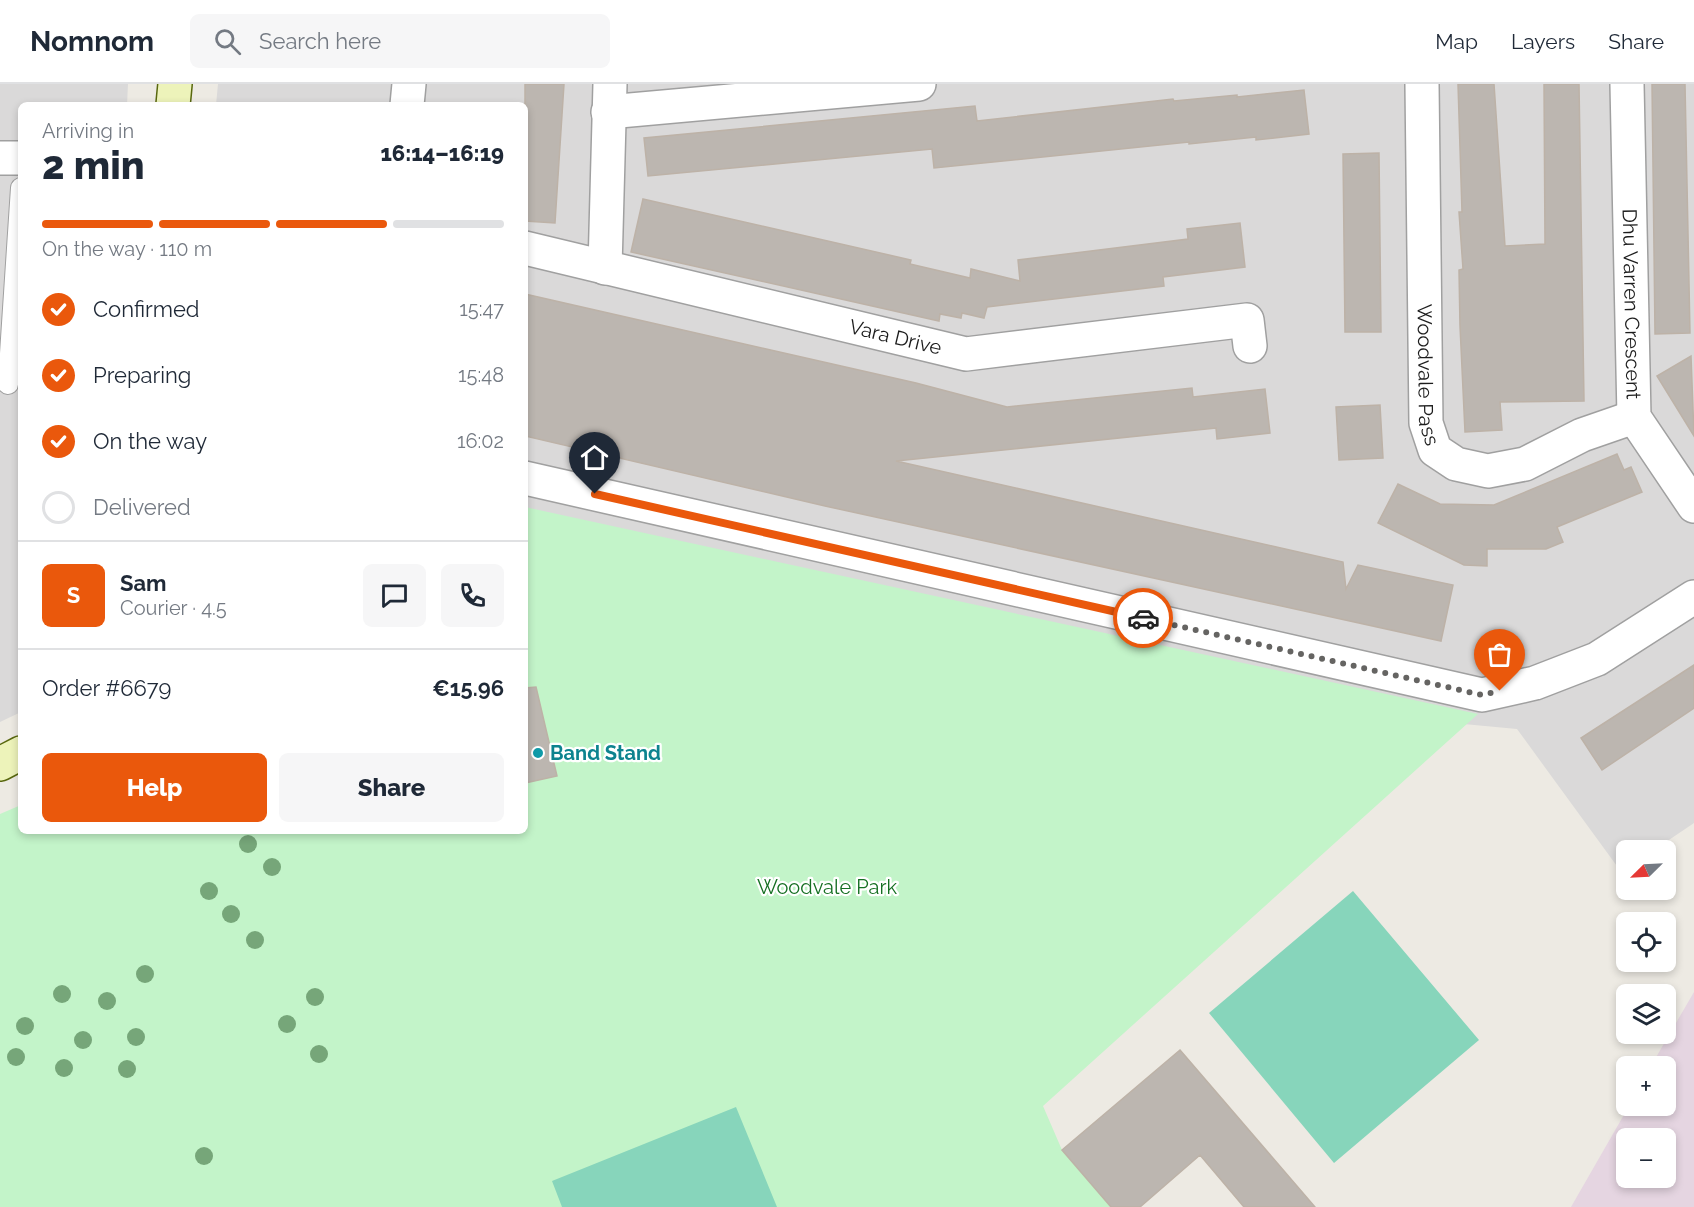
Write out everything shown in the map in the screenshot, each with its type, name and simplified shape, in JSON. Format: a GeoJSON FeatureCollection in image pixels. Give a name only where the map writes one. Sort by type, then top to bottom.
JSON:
{"type":"FeatureCollection","features":[{"type":"Feature","properties":{"kind":"main road"},"geometry":{"type":"LineString","coordinates":[[173,102],[175,84]]}},
{"type":"Feature","properties":{"kind":"main road"},"geometry":{"type":"LineString","coordinates":[[0,764],[18,755]]}},
{"type":"Feature","properties":{"kind":"street"},"geometry":{"type":"LineString","coordinates":[[407,102],[408,84]]}},
{"type":"Feature","properties":{"kind":"street"},"geometry":{"type":"LineString","coordinates":[[605,268],[609,98],[919,84]]}},
{"type":"Feature","properties":{"kind":"street","name":"Woodvale Pass"},"geometry":{"type":"LineString","coordinates":[[1422,84],[1426,423],[1436,450],[1456,464],[1488,471],[1526,464],[1582,435],[1634,417]]}},
{"type":"Feature","properties":{"kind":"street","name":"Dhu Varren Crescent"},"geometry":{"type":"LineString","coordinates":[[1627,84],[1634,417],[1694,506]]}},
{"type":"Feature","properties":{"kind":"street"},"geometry":{"type":"LineString","coordinates":[[0,158],[18,158]]}},
{"type":"Feature","properties":{"kind":"street","name":"Vara Drive"},"geometry":{"type":"LineString","coordinates":[[528,249],[966,354],[1247,320],[1250,346]]}},
{"type":"Feature","properties":{"kind":"street"},"geometry":{"type":"LineString","coordinates":[[528,479],[1482,695],[1535,682],[1597,659],[1694,597]]}},
{"type":"Feature","properties":{"kind":"lane"},"geometry":{"type":"LineString","coordinates":[[8,384],[8,269],[18,207]]}},
{"type":"Feature","properties":{"kind":"shaded area"},"geometry":{"type":"Polygon","coordinates":[[[0,84],[128,84],[127,102],[18,102],[18,713],[0,722],[0,84]]]}},
{"type":"Feature","properties":{"kind":"shaded area"},"geometry":{"type":"Polygon","coordinates":[[[218,84],[1694,84],[1694,823],[1669,840],[1616,840],[1616,865],[1517,729],[1453,723],[528,510],[528,102],[216,102],[218,84]]]}},
{"type":"Feature","properties":{"kind":"shaded area"},"geometry":{"type":"Polygon","coordinates":[[[1694,992],[1694,1207],[1571,1207],[1616,1129],[1616,1188],[1676,1188],[1676,1128],[1616,1128],[1623,1116],[1676,1116],[1676,1056],[1657,1056],[1664,1044],[1676,1044],[1676,1023],[1694,992]]]}},
{"type":"Feature","properties":{"kind":"green space","name":"Woodvale Park"},"geometry":{"type":"Polygon","coordinates":[[[528,508],[1478,714],[1043,1106],[1062,1150],[1111,1207],[0,1207],[0,814],[18,806],[18,834],[528,834],[528,508]]]}},
{"type":"Feature","properties":{"kind":"green space"},"geometry":{"type":"Polygon","coordinates":[[[1353,891],[1479,1040],[1334,1163],[1209,1013],[1353,891]]]}},
{"type":"Feature","properties":{"kind":"green space"},"geometry":{"type":"Polygon","coordinates":[[[736,1107],[777,1207],[562,1207],[552,1181],[736,1107]]]}},
{"type":"Feature","properties":{"kind":"building"},"geometry":{"type":"Polygon","coordinates":[[[525,84],[564,84],[555,223],[528,221],[528,102],[525,102],[525,84]]]}},
{"type":"Feature","properties":{"kind":"building"},"geometry":{"type":"Polygon","coordinates":[[[1458,84],[1494,84],[1505,246],[1545,244],[1544,84],[1579,84],[1584,401],[1500,402],[1502,430],[1465,432],[1460,326],[1459,270],[1463,269],[1459,212],[1462,212],[1458,84]]]}},
{"type":"Feature","properties":{"kind":"building"},"geometry":{"type":"Polygon","coordinates":[[[1652,84],[1685,84],[1690,333],[1655,334],[1652,84]]]}},
{"type":"Feature","properties":{"kind":"building"},"geometry":{"type":"Polygon","coordinates":[[[1304,90],[1309,134],[1256,140],[1256,137],[1189,144],[1189,142],[934,168],[932,149],[648,176],[644,138],[975,106],[977,121],[1173,99],[1174,101],[1237,95],[1237,97],[1304,90]]]}},
{"type":"Feature","properties":{"kind":"building"},"geometry":{"type":"Polygon","coordinates":[[[1379,153],[1381,332],[1345,332],[1343,154],[1379,153]]]}},
{"type":"Feature","properties":{"kind":"building"},"geometry":{"type":"Polygon","coordinates":[[[643,199],[911,260],[910,264],[970,278],[971,269],[1020,281],[1018,260],[1188,239],[1187,229],[1240,223],[1245,267],[1163,277],[1164,286],[987,307],[984,318],[962,313],[961,318],[940,314],[939,321],[631,252],[643,199]]]}},
{"type":"Feature","properties":{"kind":"building"},"geometry":{"type":"Polygon","coordinates":[[[528,295],[916,383],[1007,407],[1192,388],[1193,397],[1265,389],[1270,433],[1217,439],[1216,428],[896,461],[1343,562],[1346,589],[1358,565],[1453,585],[1441,641],[825,506],[528,437],[528,295]]]}},
{"type":"Feature","properties":{"kind":"building"},"geometry":{"type":"Polygon","coordinates":[[[1691,356],[1694,436],[1657,376],[1691,356]]]}},
{"type":"Feature","properties":{"kind":"building"},"geometry":{"type":"Polygon","coordinates":[[[1380,405],[1383,458],[1339,460],[1336,407],[1380,405]]]}},
{"type":"Feature","properties":{"kind":"building"},"geometry":{"type":"Polygon","coordinates":[[[1617,454],[1624,470],[1631,467],[1642,492],[1557,527],[1563,542],[1546,549],[1487,549],[1487,566],[1464,565],[1378,523],[1398,484],[1440,504],[1494,505],[1617,454]]]}},
{"type":"Feature","properties":{"kind":"building"},"geometry":{"type":"Polygon","coordinates":[[[1694,665],[1694,708],[1602,770],[1581,738],[1694,665]]]}},
{"type":"Feature","properties":{"kind":"building","name":"Band Stand"},"geometry":{"type":"Polygon","coordinates":[[[536,687],[557,776],[528,782],[528,688],[536,687]]]}},
{"type":"Feature","properties":{"kind":"building"},"geometry":{"type":"Polygon","coordinates":[[[1180,1050],[1315,1207],[1244,1207],[1200,1155],[1140,1207],[1111,1207],[1062,1150],[1180,1050]]]}},
{"type":"Feature","properties":{"kind":"way so far"},"geometry":{"type":"LineString","coordinates":[[1143,618],[1482,695],[1500,691]]}},
{"type":"Feature","properties":{"kind":"place","name":"Band Stand"},"geometry":{"type":"Point","coordinates":[538,753]}},
{"type":"Feature","properties":{"kind":"route"},"geometry":{"type":"LineString","coordinates":[[595,494],[1143,618]]}}]}
